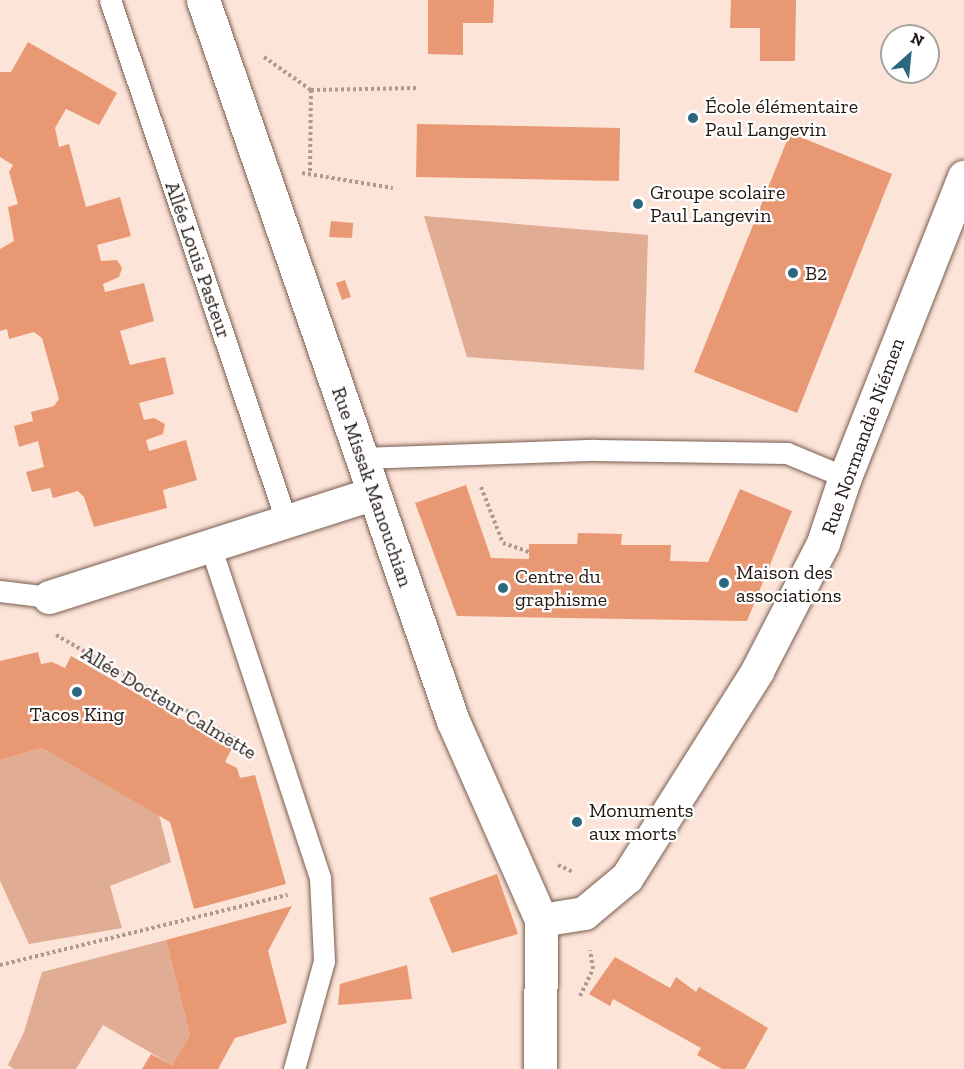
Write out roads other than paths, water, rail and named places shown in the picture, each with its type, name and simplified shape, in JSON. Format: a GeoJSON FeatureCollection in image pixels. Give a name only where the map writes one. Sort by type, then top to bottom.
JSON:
{"type":"FeatureCollection","features":[{"type":"Feature","properties":{"kind":"street","name":"Rue Missak Manouchian"},"geometry":{"type":"LineString","coordinates":[[184,0],[218,48]]}},
{"type":"Feature","properties":{"kind":"street","name":"Rue Missak Manouchian"},"geometry":{"type":"LineString","coordinates":[[203,0],[453,721],[541,920]]}},
{"type":"Feature","properties":{"kind":"street","name":"Rue Normandie Niémen"},"geometry":{"type":"LineString","coordinates":[[541,920],[584,913],[627,877],[757,671],[823,543],[845,477],[964,177]]}},
{"type":"Feature","properties":{"kind":"street"},"geometry":{"type":"LineString","coordinates":[[49,597],[374,493]]}},
{"type":"Feature","properties":{"kind":"street"},"geometry":{"type":"LineString","coordinates":[[540,1069],[541,920]]}},
{"type":"Feature","properties":{"kind":"lane","name":"Allée Louis Pasteur"},"geometry":{"type":"LineString","coordinates":[[110,0],[286,520]]}},
{"type":"Feature","properties":{"kind":"lane"},"geometry":{"type":"LineString","coordinates":[[361,458],[467,452],[788,453],[845,477]]}},
{"type":"Feature","properties":{"kind":"lane","name":"Allée Docteur Calmette"},"geometry":{"type":"LineString","coordinates":[[210,545],[320,878],[324,961],[294,1069]]}},
{"type":"Feature","properties":{"kind":"lane"},"geometry":{"type":"LineString","coordinates":[[0,591],[49,597]]}},
{"type":"Feature","properties":{"kind":"place","name":"École élémentaire Paul Langevin"},"geometry":{"type":"Point","coordinates":[693,118]}},
{"type":"Feature","properties":{"kind":"place","name":"Groupe scolaire Paul Langevin"},"geometry":{"type":"Point","coordinates":[638,204]}},
{"type":"Feature","properties":{"kind":"place","name":"B2"},"geometry":{"type":"Point","coordinates":[793,273]}},
{"type":"Feature","properties":{"kind":"place","name":"Maison des associations"},"geometry":{"type":"Point","coordinates":[724,583]}},
{"type":"Feature","properties":{"kind":"place","name":"Centre du graphisme"},"geometry":{"type":"Point","coordinates":[503,588]}},
{"type":"Feature","properties":{"kind":"place","name":"Tacos King"},"geometry":{"type":"Point","coordinates":[77,692]}},
{"type":"Feature","properties":{"kind":"place","name":"Monuments aux morts"},"geometry":{"type":"Point","coordinates":[577,822]}}]}
